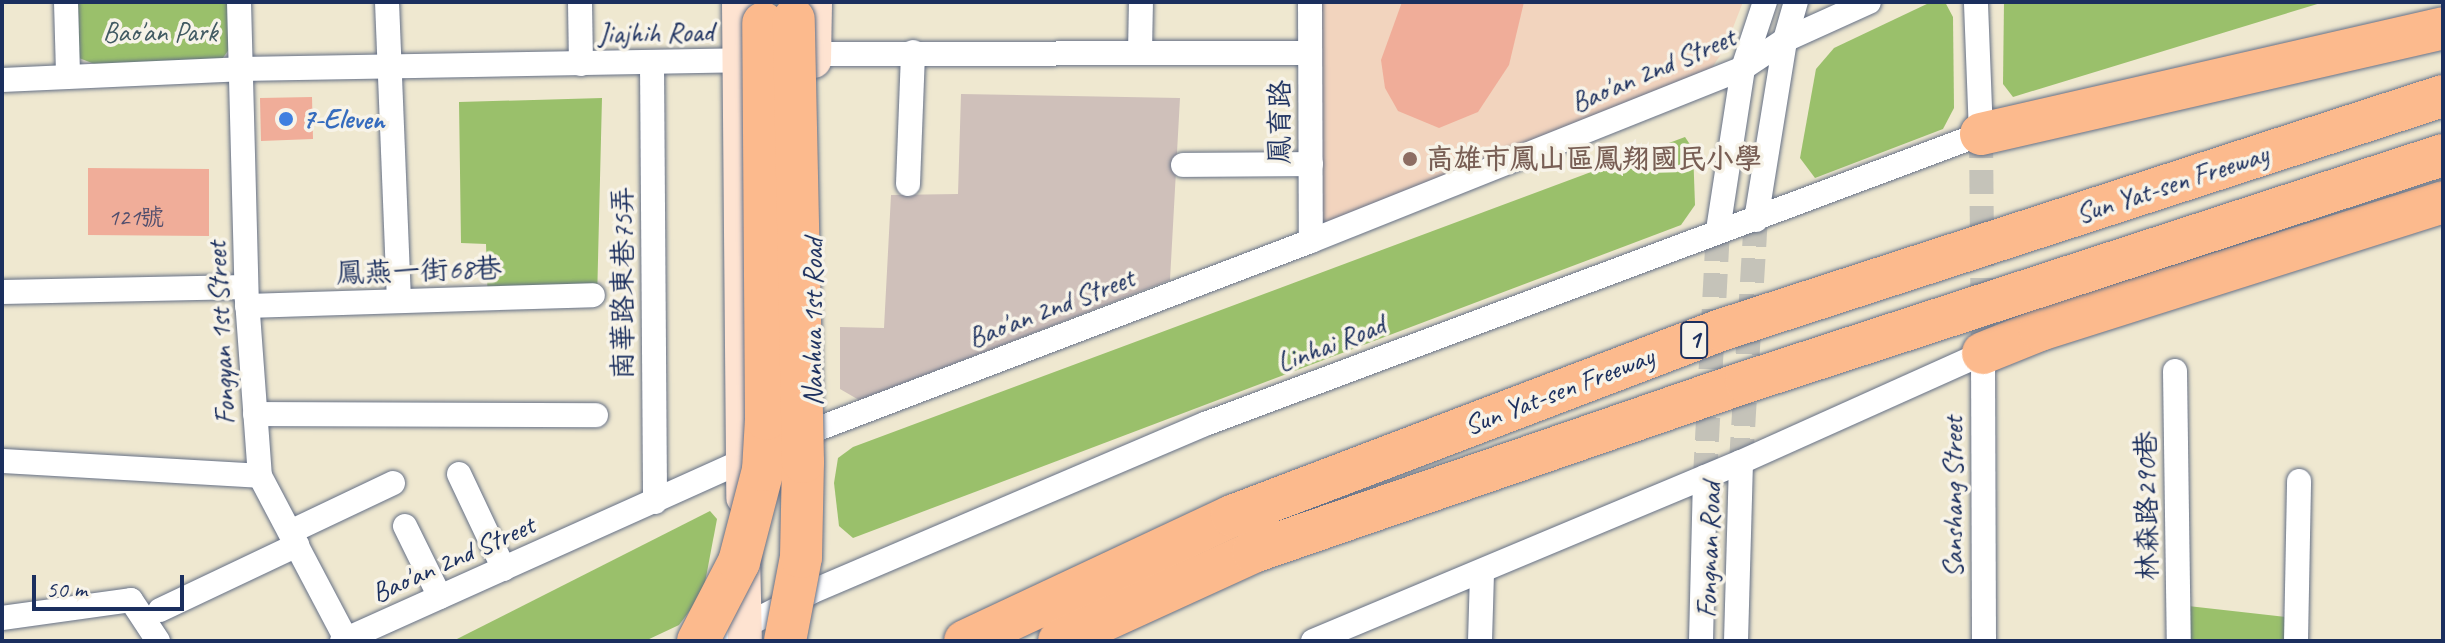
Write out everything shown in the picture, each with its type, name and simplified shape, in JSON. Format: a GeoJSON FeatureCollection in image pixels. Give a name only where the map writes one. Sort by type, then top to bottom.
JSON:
{"type":"FeatureCollection","features":[{"type":"Feature","properties":{"kind":"highway"},"geometry":{"type":"LineString","coordinates":[[698,641],[739,562],[763,470],[783,15]]}},
{"type":"Feature","properties":{"kind":"highway"},"geometry":{"type":"LineString","coordinates":[[783,15],[803,462],[801,557],[785,641]]}},
{"type":"Feature","properties":{"kind":"highway"},"geometry":{"type":"LineString","coordinates":[[1981,134],[2443,28]]}},
{"type":"Feature","properties":{"kind":"highway","name":"Sun Yat-sen Freeway"},"geometry":{"type":"LineString","coordinates":[[965,641],[1232,516],[1721,330],[2443,96]]}},
{"type":"Feature","properties":{"kind":"highway","name":"Sun Yat-sen Freeway"},"geometry":{"type":"LineString","coordinates":[[1059,641],[1253,552],[1746,382],[2443,155]]}},
{"type":"Feature","properties":{"kind":"highway"},"geometry":{"type":"LineString","coordinates":[[1983,353],[2040,330],[2443,202]]}},
{"type":"Feature","properties":{"kind":"main road"},"geometry":{"type":"LineString","coordinates":[[734,637],[743,460],[738,62],[783,15]]}},
{"type":"Feature","properties":{"kind":"main road","name":"Nanhua 1st Road"},"geometry":{"type":"LineString","coordinates":[[783,15],[812,431],[811,592],[803,641]]}},
{"type":"Feature","properties":{"kind":"street"},"geometry":{"type":"LineString","coordinates":[[66,2],[68,75]]}},
{"type":"Feature","properties":{"kind":"street","name":"Fongyan 1st Street"},"geometry":{"type":"LineString","coordinates":[[239,2],[247,296],[260,476],[344,640]]}},
{"type":"Feature","properties":{"kind":"street"},"geometry":{"type":"LineString","coordinates":[[387,2],[399,301]]}},
{"type":"Feature","properties":{"kind":"street"},"geometry":{"type":"LineString","coordinates":[[580,2],[581,64]]}},
{"type":"Feature","properties":{"kind":"street"},"geometry":{"type":"LineString","coordinates":[[1140,52],[1141,2]]}},
{"type":"Feature","properties":{"kind":"street","name":"鳳育路"},"geometry":{"type":"LineString","coordinates":[[1310,2],[1311,241]]}},
{"type":"Feature","properties":{"kind":"street"},"geometry":{"type":"LineString","coordinates":[[1718,230],[1743,68],[1765,2]]}},
{"type":"Feature","properties":{"kind":"street"},"geometry":{"type":"LineString","coordinates":[[1756,220],[1785,40],[1796,2]]}},
{"type":"Feature","properties":{"kind":"street","name":"Bao'an 2nd Street"},"geometry":{"type":"LineString","coordinates":[[344,640],[812,431],[1311,241],[1743,68],[1785,40],[1869,2]]}},
{"type":"Feature","properties":{"kind":"street"},"geometry":{"type":"LineString","coordinates":[[1976,2],[1981,134]]}},
{"type":"Feature","properties":{"kind":"street","name":"Jiajhih Road"},"geometry":{"type":"LineString","coordinates":[[2,80],[240,69],[738,62],[783,15],[913,52],[1310,53]]}},
{"type":"Feature","properties":{"kind":"street"},"geometry":{"type":"LineString","coordinates":[[908,184],[913,52]]}},
{"type":"Feature","properties":{"kind":"street","name":"南華路東巷75弄"},"geometry":{"type":"LineString","coordinates":[[652,63],[655,502]]}},
{"type":"Feature","properties":{"kind":"street","name":"Linhai Road"},"geometry":{"type":"LineString","coordinates":[[734,637],[811,592],[1205,424],[1981,134]]}},
{"type":"Feature","properties":{"kind":"street"},"geometry":{"type":"LineString","coordinates":[[1183,165],[1311,164]]}},
{"type":"Feature","properties":{"kind":"street","name":"鳳燕一街68巷"},"geometry":{"type":"LineString","coordinates":[[2,292],[399,301],[593,295]]}},
{"type":"Feature","properties":{"kind":"street"},"geometry":{"type":"LineString","coordinates":[[1313,641],[1353,633],[1482,572],[1741,462],[1983,353]]}},
{"type":"Feature","properties":{"kind":"street","name":"Sanshang Street"},"geometry":{"type":"LineString","coordinates":[[1983,353],[1984,641]]}},
{"type":"Feature","properties":{"kind":"street","name":"林森路290巷"},"geometry":{"type":"LineString","coordinates":[[2175,371],[2179,641]]}},
{"type":"Feature","properties":{"kind":"street"},"geometry":{"type":"LineString","coordinates":[[255,414],[596,415]]}},
{"type":"Feature","properties":{"kind":"street"},"geometry":{"type":"LineString","coordinates":[[2,461],[260,476]]}},
{"type":"Feature","properties":{"kind":"street","name":"Fongnan Road"},"geometry":{"type":"LineString","coordinates":[[1736,641],[1741,462]]}},
{"type":"Feature","properties":{"kind":"street"},"geometry":{"type":"LineString","coordinates":[[459,474],[504,569]]}},
{"type":"Feature","properties":{"kind":"street","name":"Fongnan Road"},"geometry":{"type":"LineString","coordinates":[[1701,641],[1705,477]]}},
{"type":"Feature","properties":{"kind":"street"},"geometry":{"type":"LineString","coordinates":[[2296,641],[2299,481]]}},
{"type":"Feature","properties":{"kind":"street"},"geometry":{"type":"LineString","coordinates":[[160,610],[393,483]]}},
{"type":"Feature","properties":{"kind":"street"},"geometry":{"type":"LineString","coordinates":[[405,526],[440,597]]}},
{"type":"Feature","properties":{"kind":"street"},"geometry":{"type":"LineString","coordinates":[[1480,641],[1482,572]]}},
{"type":"Feature","properties":{"kind":"street"},"geometry":{"type":"LineString","coordinates":[[2,618],[131,600],[158,641]]}},
{"type":"Feature","properties":{"kind":"shaded area","name":"高雄市鳳山區鳳翔國民小學"},"geometry":{"type":"Polygon","coordinates":[[[1318,2],[1743,2],[1725,48],[1702,83],[1312,234],[1318,2]]]}},
{"type":"Feature","properties":{"kind":"shaded area"},"geometry":{"type":"Polygon","coordinates":[[[961,94],[1180,98],[1170,280],[859,400],[840,389],[840,327],[884,328],[891,195],[958,194],[961,94]]]}},
{"type":"Feature","properties":{"kind":"green space","name":"Bao'an Park"},"geometry":{"type":"Polygon","coordinates":[[[78,2],[229,2],[230,48],[220,62],[97,65],[79,58],[78,2]]]}},
{"type":"Feature","properties":{"kind":"green space"},"geometry":{"type":"Polygon","coordinates":[[[1931,2],[1945,2],[1953,17],[1954,108],[1943,129],[1815,178],[1800,158],[1816,69],[1834,48],[1931,2]]]}},
{"type":"Feature","properties":{"kind":"green space"},"geometry":{"type":"Polygon","coordinates":[[[2004,2],[2324,2],[2013,97],[2003,84],[2004,2]]]}},
{"type":"Feature","properties":{"kind":"green space"},"geometry":{"type":"Polygon","coordinates":[[[602,98],[597,301],[488,306],[486,244],[461,243],[459,102],[602,98]]]}},
{"type":"Feature","properties":{"kind":"green space"},"geometry":{"type":"Polygon","coordinates":[[[1685,137],[1693,149],[1695,205],[1681,225],[853,538],[839,526],[834,483],[838,458],[853,447],[1685,137]]]}},
{"type":"Feature","properties":{"kind":"green space"},"geometry":{"type":"Polygon","coordinates":[[[710,511],[717,519],[703,593],[679,625],[645,641],[453,641],[710,511]]]}},
{"type":"Feature","properties":{"kind":"green space"},"geometry":{"type":"Polygon","coordinates":[[[2188,606],[2286,617],[2286,641],[2190,641],[2188,606]]]}},
{"type":"Feature","properties":{"kind":"building"},"geometry":{"type":"Polygon","coordinates":[[[1402,2],[1524,2],[1509,65],[1478,112],[1439,128],[1398,111],[1385,88],[1381,60],[1402,2]]]}},
{"type":"Feature","properties":{"kind":"building","name":"7-Eleven"},"geometry":{"type":"Polygon","coordinates":[[[312,97],[313,139],[261,141],[260,98],[312,97]]]}},
{"type":"Feature","properties":{"kind":"building"},"geometry":{"type":"Polygon","coordinates":[[[88,168],[209,169],[209,236],[88,235],[88,168]]]}},
{"type":"Feature","properties":{"kind":"tunnel"},"geometry":{"type":"LineString","coordinates":[[1981,134],[1983,353]]}},
{"type":"Feature","properties":{"kind":"tunnel"},"geometry":{"type":"LineString","coordinates":[[1741,462],[1756,220]]}},
{"type":"Feature","properties":{"kind":"tunnel"},"geometry":{"type":"LineString","coordinates":[[1705,477],[1718,230]]}},
{"type":"Feature","properties":{"kind":"place","name":"7-Eleven"},"geometry":{"type":"Point","coordinates":[286,119]}},
{"type":"Feature","properties":{"kind":"place","name":"高雄市鳳山區鳳翔國民小學"},"geometry":{"type":"Point","coordinates":[1410,159]}}]}
